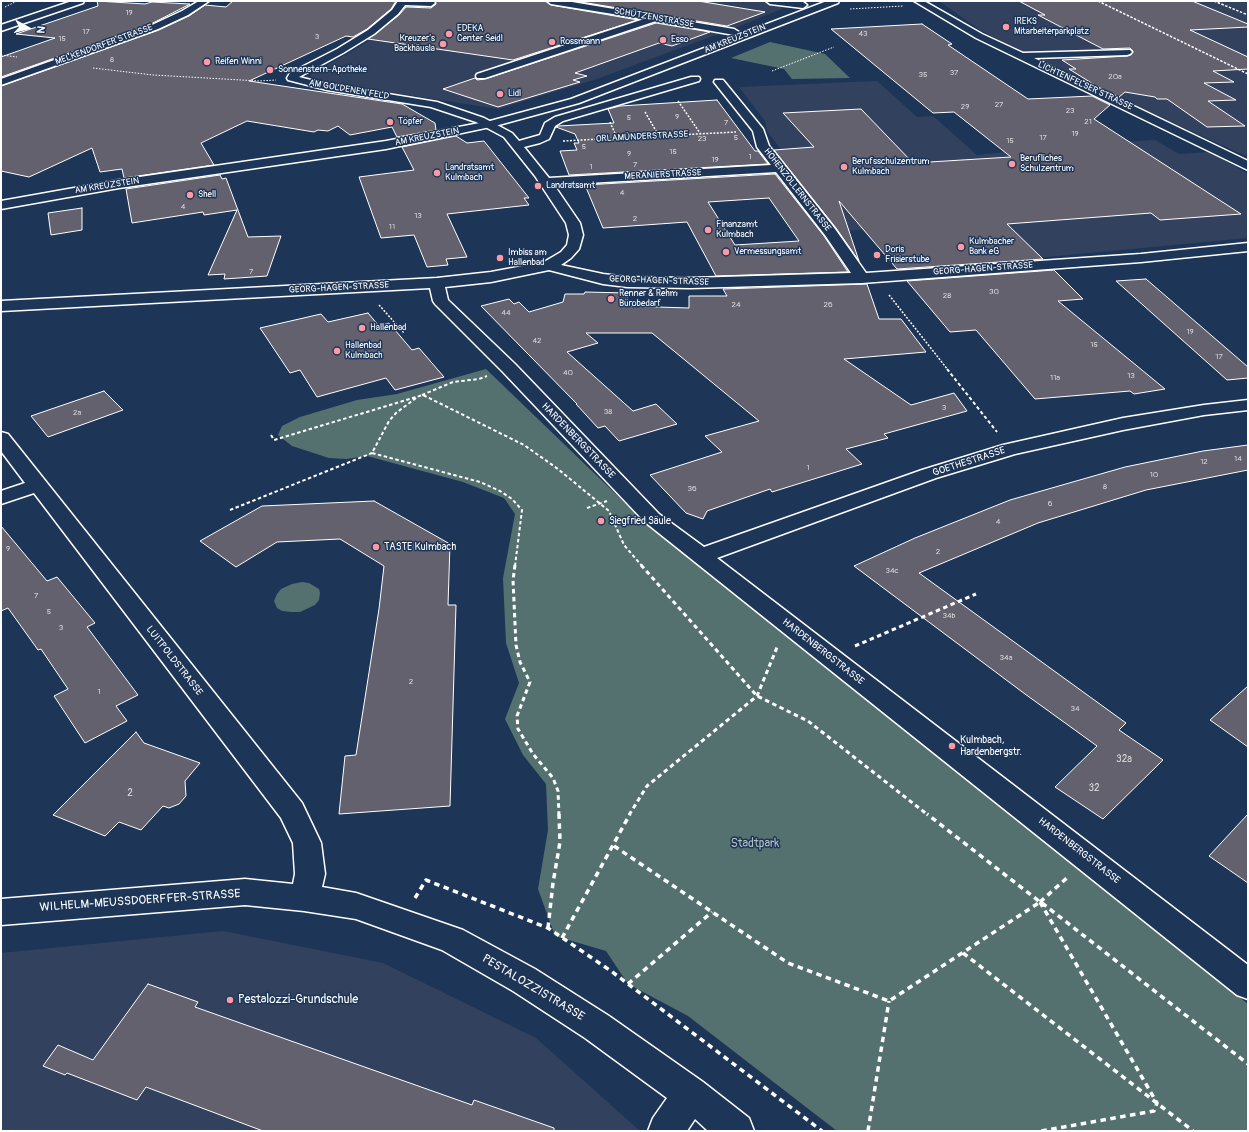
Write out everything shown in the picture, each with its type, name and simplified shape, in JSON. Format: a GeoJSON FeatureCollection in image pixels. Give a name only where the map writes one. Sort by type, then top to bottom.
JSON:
{"type":"FeatureCollection","features":[{"type":"Feature","properties":{"kind":"street"},"geometry":{"type":"LineString","coordinates":[[1,28],[80,1]]}},
{"type":"Feature","properties":{"kind":"street","name":"MELKENDORFER STRASSE"},"geometry":{"type":"LineString","coordinates":[[1,82],[155,27],[185,13],[205,1]]}},
{"type":"Feature","properties":{"kind":"street","name":"SCHÜTZENSTRASSE"},"geometry":{"type":"LineString","coordinates":[[550,1],[734,32]]}},
{"type":"Feature","properties":{"kind":"street"},"geometry":{"type":"LineString","coordinates":[[770,1],[803,5]]}},
{"type":"Feature","properties":{"kind":"street","name":"AM KREUZSTEIN"},"geometry":{"type":"LineString","coordinates":[[1,205],[119,184],[386,145],[485,122],[604,82],[803,5],[835,1]]}},
{"type":"Feature","properties":{"kind":"street"},"geometry":{"type":"LineString","coordinates":[[403,2],[431,3]]}},
{"type":"Feature","properties":{"kind":"street","name":"AM GOLDENEN FELD"},"geometry":{"type":"LineString","coordinates":[[292,78],[294,75],[340,52],[395,12],[403,2]]}},
{"type":"Feature","properties":{"kind":"street","name":"LICHTENFELSER STRASSE"},"geometry":{"type":"LineString","coordinates":[[922,3],[979,36],[1215,148],[1248,166]]}},
{"type":"Feature","properties":{"kind":"street","name":"AM KREUZSTEIN"},"geometry":{"type":"LineString","coordinates":[[1,200],[118,178],[531,114],[590,95],[815,4]]}},
{"type":"Feature","properties":{"kind":"street"},"geometry":{"type":"LineString","coordinates":[[481,76],[657,18]]}},
{"type":"Feature","properties":{"kind":"street"},"geometry":{"type":"LineString","coordinates":[[363,26],[376,27]]}},
{"type":"Feature","properties":{"kind":"street"},"geometry":{"type":"LineString","coordinates":[[979,36],[962,37],[981,49]]}},
{"type":"Feature","properties":{"kind":"street"},"geometry":{"type":"LineString","coordinates":[[1022,56],[1127,52]]}},
{"type":"Feature","properties":{"kind":"street","name":"AM GOLDENEN FELD"},"geometry":{"type":"LineString","coordinates":[[292,78],[327,87],[432,104],[460,112],[485,122],[521,144],[573,223],[576,235],[574,246],[566,255],[549,266]]}},
{"type":"Feature","properties":{"kind":"street"},"geometry":{"type":"LineString","coordinates":[[521,144],[536,141],[544,137],[550,128],[549,125],[559,119],[695,79]]}},
{"type":"Feature","properties":{"kind":"street","name":"HOHENZOLLERNSTRASSE"},"geometry":{"type":"LineString","coordinates":[[719,82],[758,131],[763,147],[868,278]]}},
{"type":"Feature","properties":{"kind":"street"},"geometry":{"type":"LineString","coordinates":[[1113,112],[1197,150],[1215,148]]}},
{"type":"Feature","properties":{"kind":"street","name":"MERANIERSTRASSE"},"geometry":{"type":"LineString","coordinates":[[546,182],[780,168]]}},
{"type":"Feature","properties":{"kind":"street","name":"GEORG-HAGEN-STRASSE"},"geometry":{"type":"LineString","coordinates":[[1,306],[437,283],[490,277],[549,266],[603,279],[627,282],[691,283],[868,278],[1141,258],[1248,247]]}},
{"type":"Feature","properties":{"kind":"street","name":"HARDENBERGSTRASSE"},"geometry":{"type":"LineString","coordinates":[[437,283],[442,301],[509,368],[652,518],[1248,984]]}},
{"type":"Feature","properties":{"kind":"street","name":"GOETHESTRASSE"},"geometry":{"type":"LineString","coordinates":[[701,556],[929,474],[1010,448],[1130,423],[1204,410],[1248,405]]}},
{"type":"Feature","properties":{"kind":"street","name":"LUITPOLDSTRASSE"},"geometry":{"type":"LineString","coordinates":[[1,438],[292,811],[307,843],[310,874],[304,898]]}},
{"type":"Feature","properties":{"kind":"street"},"geometry":{"type":"LineString","coordinates":[[1,498],[38,485]]}},
{"type":"Feature","properties":{"kind":"street","name":"WILHELM-MEUSSDOERFFER-STRASSE"},"geometry":{"type":"LineString","coordinates":[[1,912],[245,892],[304,898]]}},
{"type":"Feature","properties":{"kind":"street","name":"PESTALOZZISTRASSE"},"geometry":{"type":"LineString","coordinates":[[304,898],[356,906],[452,940],[524,980],[597,1027],[691,1094],[736,1131]]}},
{"type":"Feature","properties":{"kind":"street"},"geometry":{"type":"LineString","coordinates":[[666,1131],[691,1094]]}},
{"type":"Feature","properties":{"kind":"path"},"geometry":{"type":"LineString","coordinates":[[1,9],[17,1]]}},
{"type":"Feature","properties":{"kind":"path"},"geometry":{"type":"LineString","coordinates":[[815,4],[845,9],[922,3]]}},
{"type":"Feature","properties":{"kind":"path"},"geometry":{"type":"LineString","coordinates":[[772,71],[834,47]]}},
{"type":"Feature","properties":{"kind":"path"},"geometry":{"type":"LineString","coordinates":[[92,68],[128,74],[259,81],[292,78]]}},
{"type":"Feature","properties":{"kind":"path"},"geometry":{"type":"LineString","coordinates":[[668,87],[701,134]]}},
{"type":"Feature","properties":{"kind":"path"},"geometry":{"type":"LineString","coordinates":[[637,97],[659,136]]}},
{"type":"Feature","properties":{"kind":"path","name":"ORLAMÜNDERSTRASSE"},"geometry":{"type":"LineString","coordinates":[[521,144],[758,131]]}},
{"type":"Feature","properties":{"kind":"path"},"geometry":{"type":"LineString","coordinates":[[868,278],[1010,448]]}},
{"type":"Feature","properties":{"kind":"path"},"geometry":{"type":"LineString","coordinates":[[362,287],[404,333]]}},
{"type":"Feature","properties":{"kind":"path"},"geometry":{"type":"LineString","coordinates":[[372,453],[389,421],[396,413],[413,400],[453,382],[479,380],[509,368]]}},
{"type":"Feature","properties":{"kind":"path"},"geometry":{"type":"LineString","coordinates":[[271,435],[274,440],[423,395],[524,445],[558,469],[609,511],[624,545],[757,696],[808,721],[1248,1064]]}},
{"type":"Feature","properties":{"kind":"path"},"geometry":{"type":"LineString","coordinates":[[230,510],[372,453],[480,482],[500,491],[512,499],[522,510],[513,580],[516,645],[520,662],[530,682],[517,716],[518,729],[533,754],[553,778],[558,791],[560,842],[553,883],[548,928]]}},
{"type":"Feature","properties":{"kind":"path"},"geometry":{"type":"LineString","coordinates":[[829,656],[976,594]]}},
{"type":"Feature","properties":{"kind":"path"},"geometry":{"type":"LineString","coordinates":[[562,938],[614,846],[629,815],[647,786],[757,696],[787,623]]}},
{"type":"Feature","properties":{"kind":"path"},"geometry":{"type":"LineString","coordinates":[[614,846],[788,963],[889,1001]]}},
{"type":"Feature","properties":{"kind":"path"},"geometry":{"type":"LineString","coordinates":[[868,1131],[889,1001],[1040,902],[1089,859]]}},
{"type":"Feature","properties":{"kind":"path"},"geometry":{"type":"LineString","coordinates":[[402,922],[426,880],[548,928],[611,971],[822,1131]]}},
{"type":"Feature","properties":{"kind":"path"},"geometry":{"type":"LineString","coordinates":[[1040,902],[1157,1103]]}},
{"type":"Feature","properties":{"kind":"path"},"geometry":{"type":"LineString","coordinates":[[628,984],[712,912]]}},
{"type":"Feature","properties":{"kind":"path"},"geometry":{"type":"LineString","coordinates":[[963,953],[1193,1131]]}},
{"type":"Feature","properties":{"kind":"path"},"geometry":{"type":"LineString","coordinates":[[1041,1131],[1154,1111],[1157,1103]]}},
{"type":"Feature","properties":{"kind":"shaded area"},"geometry":{"type":"Polygon","coordinates":[[[413,1],[801,1],[740,26],[594,80],[498,109],[337,84],[310,76],[359,47],[385,29],[405,11],[413,1]]]}},
{"type":"Feature","properties":{"kind":"shaded area"},"geometry":{"type":"Polygon","coordinates":[[[939,1],[1248,1],[1248,157],[1041,63],[980,30],[939,1]]]}},
{"type":"Feature","properties":{"kind":"shaded area","name":"Berufliches Schulzentrum"},"geometry":{"type":"Polygon","coordinates":[[[877,81],[917,117],[933,116],[977,155],[1086,144],[1155,140],[1179,154],[1210,152],[1248,174],[1248,238],[1004,261],[970,222],[843,231],[767,131],[765,121],[739,87],[877,81]]]}},
{"type":"Feature","properties":{"kind":"shaded area","name":"Pestalozzi-Grundschule"},"geometry":{"type":"Polygon","coordinates":[[[223,931],[383,963],[536,1038],[640,1131],[1,1131],[1,953],[223,931]]]}},
{"type":"Feature","properties":{"kind":"green space"},"geometry":{"type":"Polygon","coordinates":[[[770,42],[825,54],[850,78],[792,79],[784,69],[731,58],[770,42]]]}},
{"type":"Feature","properties":{"kind":"green space","name":"Stadtpark"},"geometry":{"type":"Polygon","coordinates":[[[486,369],[646,523],[1248,1004],[1248,1131],[837,1131],[688,1016],[628,984],[606,951],[555,936],[538,889],[548,830],[546,784],[523,755],[505,719],[519,683],[506,643],[503,578],[515,514],[504,498],[463,482],[367,456],[346,459],[329,458],[292,446],[278,435],[282,426],[300,417],[357,400],[397,394],[486,369]]]}},
{"type":"Feature","properties":{"kind":"green space"},"geometry":{"type":"Polygon","coordinates":[[[302,582],[309,583],[319,589],[319,600],[315,605],[300,612],[282,611],[277,608],[274,601],[281,589],[292,584],[302,582]]]}},
{"type":"Feature","properties":{"kind":"building"},"geometry":{"type":"Polygon","coordinates":[[[97,1],[145,4],[152,2],[190,4],[151,24],[1,77],[1,57],[55,38],[16,34],[98,6],[97,1]]]}},
{"type":"Feature","properties":{"kind":"building"},"geometry":{"type":"Polygon","coordinates":[[[233,1],[396,1],[391,9],[367,29],[353,37],[346,36],[249,81],[402,104],[435,123],[436,130],[397,137],[392,127],[350,135],[338,126],[328,131],[318,130],[314,132],[247,121],[201,143],[214,165],[124,178],[122,169],[100,172],[92,148],[29,177],[1,171],[1,86],[159,30],[189,16],[205,5],[226,7],[233,1]]]}},
{"type":"Feature","properties":{"kind":"building"},"geometry":{"type":"Polygon","coordinates":[[[435,1],[546,1],[551,5],[638,20],[513,60],[368,39],[399,15],[406,7],[431,8],[436,4],[435,1]]]}},
{"type":"Feature","properties":{"kind":"building"},"geometry":{"type":"Polygon","coordinates":[[[575,1],[698,1],[765,12],[727,26],[575,1]]]}},
{"type":"Feature","properties":{"kind":"building"},"geometry":{"type":"Polygon","coordinates":[[[1019,1],[1192,1],[1248,24],[1248,27],[1190,30],[1248,57],[1248,69],[1213,71],[1234,82],[1204,83],[1236,100],[1208,101],[1245,126],[1207,127],[1167,99],[1157,99],[1155,97],[1125,92],[1119,97],[1098,87],[1069,69],[1076,69],[1062,60],[1127,56],[1131,55],[1133,51],[1130,48],[1103,49],[1038,15],[1045,15],[1019,1]]]}},
{"type":"Feature","properties":{"kind":"building"},"geometry":{"type":"Polygon","coordinates":[[[656,23],[710,32],[672,46],[659,43],[575,73],[587,76],[573,80],[580,82],[498,107],[443,89],[475,78],[477,80],[485,79],[656,23]]]}},
{"type":"Feature","properties":{"kind":"building","name":"Berufliches Schulzentrum"},"geometry":{"type":"Polygon","coordinates":[[[922,24],[952,44],[948,45],[1028,99],[1092,96],[1110,105],[1094,119],[1241,214],[1160,220],[1151,213],[1007,224],[1043,259],[897,269],[839,201],[859,261],[836,228],[774,150],[814,147],[783,113],[861,109],[913,163],[1011,157],[954,112],[933,113],[831,29],[922,24]]]}},
{"type":"Feature","properties":{"kind":"building"},"geometry":{"type":"Polygon","coordinates":[[[717,100],[755,151],[758,151],[768,164],[569,175],[560,151],[577,150],[574,143],[579,143],[575,134],[556,127],[614,123],[608,109],[620,106],[717,100]]]}},
{"type":"Feature","properties":{"kind":"building"},"geometry":{"type":"Polygon","coordinates":[[[456,136],[467,143],[484,141],[529,198],[524,198],[529,205],[447,214],[467,257],[446,259],[448,265],[427,267],[414,235],[381,238],[359,177],[414,170],[402,147],[456,136]]]}},
{"type":"Feature","properties":{"kind":"building"},"geometry":{"type":"Polygon","coordinates":[[[775,174],[824,236],[848,272],[716,276],[687,222],[603,228],[585,185],[775,174]],[[769,198],[708,202],[735,245],[799,241],[769,198]]]}},
{"type":"Feature","properties":{"kind":"building"},"geometry":{"type":"Polygon","coordinates":[[[220,175],[222,179],[226,178],[248,237],[281,236],[267,276],[224,279],[225,274],[208,275],[237,210],[204,215],[203,212],[132,223],[126,189],[220,175]]]}},
{"type":"Feature","properties":{"kind":"building"},"geometry":{"type":"Polygon","coordinates":[[[82,208],[82,230],[51,235],[48,213],[82,208]]]}},
{"type":"Feature","properties":{"kind":"building"},"geometry":{"type":"Polygon","coordinates":[[[1054,270],[1083,299],[1058,301],[1165,389],[1134,394],[1130,391],[1035,399],[976,330],[950,332],[907,281],[1054,270]]]}},
{"type":"Feature","properties":{"kind":"building"},"geometry":{"type":"Polygon","coordinates":[[[1146,279],[1248,367],[1248,378],[1227,380],[1116,281],[1146,279]]]}},
{"type":"Feature","properties":{"kind":"building"},"geometry":{"type":"Polygon","coordinates":[[[867,284],[879,319],[901,319],[926,352],[844,359],[911,405],[954,393],[967,411],[884,434],[888,438],[846,449],[862,464],[772,492],[770,489],[707,511],[703,519],[686,513],[650,475],[722,452],[705,436],[759,421],[652,333],[586,333],[598,343],[567,352],[633,411],[656,404],[677,424],[619,441],[605,426],[598,428],[577,404],[481,306],[509,299],[514,304],[519,302],[529,312],[563,302],[565,294],[584,294],[585,292],[628,293],[626,306],[689,308],[689,296],[727,296],[723,289],[867,284]]]}},
{"type":"Feature","properties":{"kind":"building","name":"Hallenbad Kulmbach"},"geometry":{"type":"Polygon","coordinates":[[[368,313],[379,326],[389,323],[412,350],[419,348],[444,377],[395,390],[386,378],[317,397],[300,370],[290,373],[260,328],[321,314],[328,322],[368,313]]]}},
{"type":"Feature","properties":{"kind":"building"},"geometry":{"type":"Polygon","coordinates":[[[104,391],[123,410],[48,437],[31,416],[104,391]]]}},
{"type":"Feature","properties":{"kind":"building"},"geometry":{"type":"Polygon","coordinates":[[[1248,445],[1248,470],[1146,490],[1038,523],[919,573],[1126,723],[1119,730],[1163,760],[1103,819],[1055,787],[1097,746],[854,566],[915,538],[1010,500],[1125,467],[1203,451],[1248,445]]]}},
{"type":"Feature","properties":{"kind":"building"},"geometry":{"type":"Polygon","coordinates":[[[374,501],[450,544],[448,605],[456,605],[450,806],[339,814],[345,756],[356,755],[379,609],[384,566],[340,539],[277,542],[236,567],[200,541],[262,506],[374,501]]]}},
{"type":"Feature","properties":{"kind":"building"},"geometry":{"type":"Polygon","coordinates":[[[1,526],[47,581],[57,577],[95,623],[87,627],[138,695],[116,706],[127,721],[85,743],[54,696],[68,689],[41,649],[38,650],[8,608],[1,611],[1,526]]]}},
{"type":"Feature","properties":{"kind":"building"},"geometry":{"type":"Polygon","coordinates":[[[1248,686],[1248,747],[1210,720],[1248,686]]]}},
{"type":"Feature","properties":{"kind":"building"},"geometry":{"type":"Polygon","coordinates":[[[136,732],[144,743],[200,763],[185,781],[186,796],[179,804],[169,808],[163,806],[141,830],[119,822],[105,836],[53,815],[136,732]]]}},
{"type":"Feature","properties":{"kind":"building"},"geometry":{"type":"Polygon","coordinates":[[[1248,814],[1248,883],[1209,856],[1248,814]]]}},
{"type":"Feature","properties":{"kind":"building"},"geometry":{"type":"Polygon","coordinates":[[[148,984],[198,1002],[195,1007],[472,1105],[474,1100],[554,1128],[554,1131],[263,1131],[146,1087],[137,1100],[67,1073],[65,1075],[43,1066],[58,1045],[93,1060],[148,984]]]}},
{"type":"Feature","properties":{"kind":"railway"},"geometry":{"type":"LineString","coordinates":[[1098,1],[1248,74]]}},
{"type":"Feature","properties":{"kind":"railway"},"geometry":{"type":"LineString","coordinates":[[1214,1],[1248,15]]}},
{"type":"Feature","properties":{"kind":"place","name":"IREKS Mitarbeiterparkplatz"},"geometry":{"type":"Point","coordinates":[1006,27]}},
{"type":"Feature","properties":{"kind":"place","name":"EDEKA Center Seidl"},"geometry":{"type":"Point","coordinates":[449,34]}},
{"type":"Feature","properties":{"kind":"place","name":"Esso"},"geometry":{"type":"Point","coordinates":[663,40]}},
{"type":"Feature","properties":{"kind":"place","name":"Rossmann"},"geometry":{"type":"Point","coordinates":[552,42]}},
{"type":"Feature","properties":{"kind":"place","name":"Kreuzer's Backhäusla"},"geometry":{"type":"Point","coordinates":[443,44]}},
{"type":"Feature","properties":{"kind":"place","name":"Reifen Winni"},"geometry":{"type":"Point","coordinates":[207,62]}},
{"type":"Feature","properties":{"kind":"place","name":"Sonnenstern-Apotheke"},"geometry":{"type":"Point","coordinates":[270,70]}},
{"type":"Feature","properties":{"kind":"place","name":"Lidl"},"geometry":{"type":"Point","coordinates":[500,94]}},
{"type":"Feature","properties":{"kind":"place","name":"Töpfer"},"geometry":{"type":"Point","coordinates":[390,122]}},
{"type":"Feature","properties":{"kind":"place","name":"Berufliches Schulzentrum"},"geometry":{"type":"Point","coordinates":[1012,164]}},
{"type":"Feature","properties":{"kind":"place","name":"Berufsschulzentrum Kulmbach"},"geometry":{"type":"Point","coordinates":[844,167]}},
{"type":"Feature","properties":{"kind":"place","name":"Landratsamt Kulmbach"},"geometry":{"type":"Point","coordinates":[437,173]}},
{"type":"Feature","properties":{"kind":"place","name":"Landratsamt"},"geometry":{"type":"Point","coordinates":[538,186]}},
{"type":"Feature","properties":{"kind":"place","name":"Shell"},"geometry":{"type":"Point","coordinates":[190,195]}},
{"type":"Feature","properties":{"kind":"place","name":"Finanzamt Kulmbach"},"geometry":{"type":"Point","coordinates":[708,230]}},
{"type":"Feature","properties":{"kind":"place","name":"Kulmbacher Bank eG"},"geometry":{"type":"Point","coordinates":[961,247]}},
{"type":"Feature","properties":{"kind":"place","name":"Vermessungsamt"},"geometry":{"type":"Point","coordinates":[726,252]}},
{"type":"Feature","properties":{"kind":"place","name":"Doris Frisierstube"},"geometry":{"type":"Point","coordinates":[877,255]}},
{"type":"Feature","properties":{"kind":"place","name":"Imbiss am Hallenbad"},"geometry":{"type":"Point","coordinates":[500,258]}},
{"type":"Feature","properties":{"kind":"place","name":"Renner & Rehm Bürobedarf"},"geometry":{"type":"Point","coordinates":[611,299]}},
{"type":"Feature","properties":{"kind":"place","name":"Hallenbad"},"geometry":{"type":"Point","coordinates":[362,328]}},
{"type":"Feature","properties":{"kind":"place","name":"Hallenbad Kulmbach"},"geometry":{"type":"Point","coordinates":[337,351]}},
{"type":"Feature","properties":{"kind":"place","name":"Siegfried Säule"},"geometry":{"type":"Point","coordinates":[601,521]}},
{"type":"Feature","properties":{"kind":"place","name":"TASTE Kulmbach"},"geometry":{"type":"Point","coordinates":[376,547]}},
{"type":"Feature","properties":{"kind":"place","name":"Kulmbach, Hardenbergstr."},"geometry":{"type":"Point","coordinates":[952,746]}},
{"type":"Feature","properties":{"kind":"place","name":"Pestalozzi-Grundschule"},"geometry":{"type":"Point","coordinates":[230,1000]}}]}
